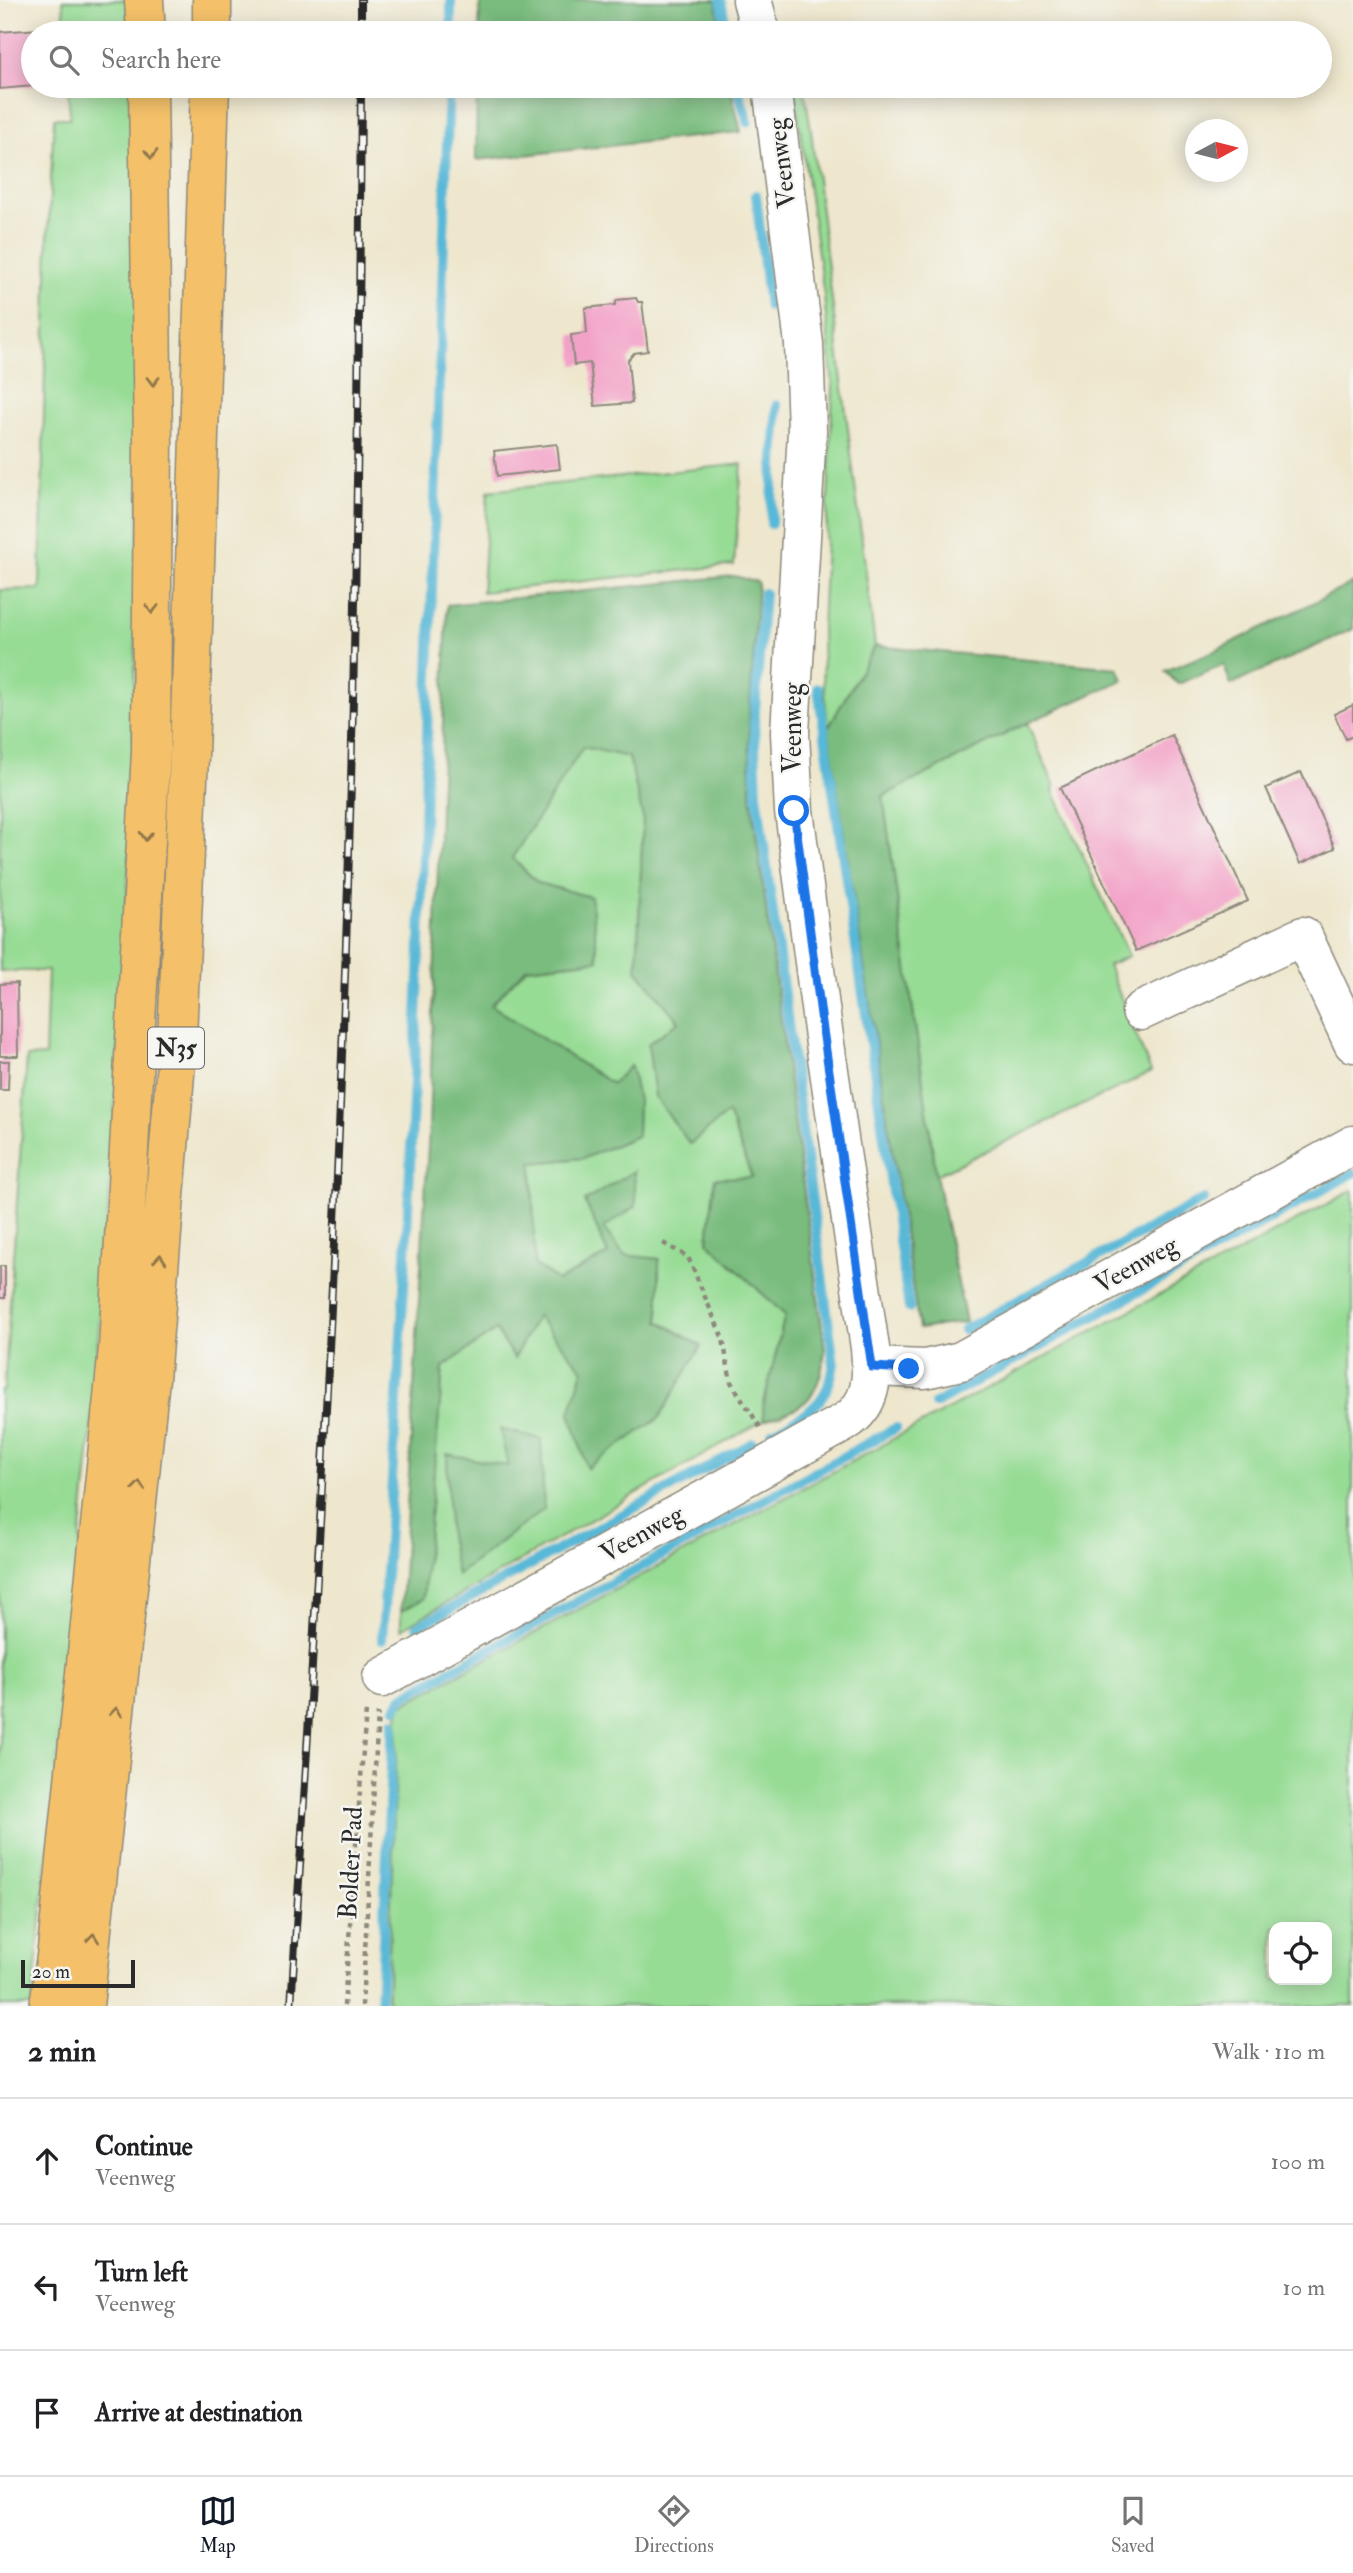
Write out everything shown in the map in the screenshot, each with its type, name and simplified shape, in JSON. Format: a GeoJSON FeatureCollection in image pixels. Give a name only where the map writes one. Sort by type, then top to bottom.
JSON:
{"type":"FeatureCollection","features":[{"type":"Feature","properties":{"kind":"main road"},"geometry":{"type":"LineString","coordinates":[[144,0],[145,21]]}},
{"type":"Feature","properties":{"kind":"main road"},"geometry":{"type":"LineString","coordinates":[[212,0],[212,21]]}},
{"type":"Feature","properties":{"kind":"main road","name":"N35"},"geometry":{"type":"LineString","coordinates":[[49,2006],[118,1348],[150,779],[153,442],[149,98]]}},
{"type":"Feature","properties":{"kind":"main road","name":"N35"},"geometry":{"type":"LineString","coordinates":[[84,2006],[150,1379],[176,1062],[210,98]]}},
{"type":"Feature","properties":{"kind":"street"},"geometry":{"type":"LineString","coordinates":[[752,0],[758,21]]}},
{"type":"Feature","properties":{"kind":"street","name":"Veenweg"},"geometry":{"type":"LineString","coordinates":[[382,1678],[845,1422],[860,1410],[871,1385],[872,1367],[823,1030],[792,778],[791,713],[807,431],[806,391],[804,344],[773,98]]}},
{"type":"Feature","properties":{"kind":"street"},"geometry":{"type":"LineString","coordinates":[[1141,1011],[1303,936],[1353,1043]]}},
{"type":"Feature","properties":{"kind":"street","name":"Veenweg"},"geometry":{"type":"LineString","coordinates":[[872,1367],[925,1370],[961,1361],[1353,1145]]}},
{"type":"Feature","properties":{"kind":"path"},"geometry":{"type":"LineString","coordinates":[[663,1243],[688,1256],[723,1339],[731,1382],[757,1419],[773,1462]]}},
{"type":"Feature","properties":{"kind":"path","name":"Bolder Pad"},"geometry":{"type":"LineString","coordinates":[[362,2006],[378,1721]]}},
{"type":"Feature","properties":{"kind":"path","name":"Bolder Pad"},"geometry":{"type":"LineString","coordinates":[[344,2006],[363,1729]]}},
{"type":"Feature","properties":{"kind":"green space"},"geometry":{"type":"Polygon","coordinates":[[[63,0],[128,0],[129,21],[64,21],[63,0]]]}},
{"type":"Feature","properties":{"kind":"green space"},"geometry":{"type":"Polygon","coordinates":[[[480,0],[716,0],[719,21],[479,21],[480,0]]]}},
{"type":"Feature","properties":{"kind":"green space"},"geometry":{"type":"Polygon","coordinates":[[[69,98],[132,98],[142,357],[132,810],[112,1155],[90,1444],[32,2006],[0,2006],[0,1391],[4,1390],[27,1057],[45,1056],[48,971],[0,971],[0,590],[40,589],[48,236],[54,118],[70,118],[69,98]]]}},
{"type":"Feature","properties":{"kind":"green space"},"geometry":{"type":"Polygon","coordinates":[[[477,98],[733,98],[741,132],[476,160],[477,98]]]}},
{"type":"Feature","properties":{"kind":"green space"},"geometry":{"type":"Polygon","coordinates":[[[796,98],[806,98],[811,131],[875,646],[828,728],[822,630],[833,388],[824,295],[796,98]]]}},
{"type":"Feature","properties":{"kind":"green space"},"geometry":{"type":"Polygon","coordinates":[[[742,464],[734,565],[482,592],[488,491],[742,464]]]}},
{"type":"Feature","properties":{"kind":"green space"},"geometry":{"type":"Polygon","coordinates":[[[734,576],[758,582],[749,722],[751,796],[825,1351],[819,1380],[809,1398],[801,1405],[764,1420],[763,1407],[785,1315],[708,1242],[715,1178],[752,1177],[728,1113],[690,1144],[655,1097],[648,1044],[679,1021],[637,970],[643,818],[629,757],[583,747],[512,858],[538,883],[591,897],[598,960],[526,968],[491,1005],[612,1084],[631,1065],[638,1101],[637,1136],[584,1158],[532,1163],[535,1265],[558,1281],[608,1254],[585,1201],[634,1171],[636,1206],[604,1228],[624,1255],[659,1259],[659,1321],[701,1346],[659,1418],[587,1468],[570,1413],[583,1370],[537,1316],[514,1358],[496,1330],[443,1367],[423,1599],[401,1611],[429,1128],[447,605],[734,576]]]}},
{"type":"Feature","properties":{"kind":"green space"},"geometry":{"type":"Polygon","coordinates":[[[1353,583],[1353,629],[1231,685],[1224,665],[1178,684],[1165,671],[1217,650],[1353,583]]]}},
{"type":"Feature","properties":{"kind":"green space"},"geometry":{"type":"Polygon","coordinates":[[[875,646],[1118,668],[1123,680],[1027,723],[883,796],[936,1175],[966,1322],[919,1329],[828,728],[875,646]]]}},
{"type":"Feature","properties":{"kind":"green space"},"geometry":{"type":"Polygon","coordinates":[[[1027,723],[1055,787],[1053,791],[1129,956],[1108,965],[1151,1072],[936,1175],[883,796],[1027,723]]]}},
{"type":"Feature","properties":{"kind":"green space"},"geometry":{"type":"Polygon","coordinates":[[[583,747],[629,757],[643,817],[637,970],[679,1022],[728,1113],[752,1178],[715,1178],[708,1241],[785,1315],[763,1407],[764,1420],[401,1629],[401,1611],[423,1599],[443,1367],[496,1330],[514,1358],[537,1316],[584,1370],[570,1413],[588,1468],[700,1345],[659,1321],[659,1259],[623,1256],[585,1201],[608,1254],[558,1281],[535,1265],[531,1163],[584,1158],[637,1136],[638,1101],[631,1066],[612,1084],[491,1005],[526,968],[598,960],[591,897],[538,883],[512,858],[583,747]]]}},
{"type":"Feature","properties":{"kind":"green space"},"geometry":{"type":"Polygon","coordinates":[[[1353,1190],[1353,2006],[387,2006],[398,1715],[402,1705],[1353,1190]]]}},
{"type":"Feature","properties":{"kind":"green space"},"geometry":{"type":"Polygon","coordinates":[[[500,1429],[541,1439],[544,1509],[457,1575],[449,1536],[447,1454],[508,1466],[500,1429]]]}},
{"type":"Feature","properties":{"kind":"building"},"geometry":{"type":"Polygon","coordinates":[[[21,30],[21,87],[0,89],[0,32],[21,30]]]}},
{"type":"Feature","properties":{"kind":"building"},"geometry":{"type":"Polygon","coordinates":[[[636,298],[638,302],[642,302],[648,351],[634,353],[628,360],[632,403],[595,406],[590,363],[574,365],[571,335],[587,333],[585,308],[615,305],[617,300],[636,298]]]}},
{"type":"Feature","properties":{"kind":"building"},"geometry":{"type":"Polygon","coordinates":[[[557,444],[560,469],[497,476],[494,451],[557,444]]]}},
{"type":"Feature","properties":{"kind":"building"},"geometry":{"type":"Polygon","coordinates":[[[1353,705],[1353,736],[1346,739],[1334,714],[1353,705]]]}},
{"type":"Feature","properties":{"kind":"building"},"geometry":{"type":"Polygon","coordinates":[[[1172,735],[1248,901],[1136,951],[1060,788],[1172,735]]]}},
{"type":"Feature","properties":{"kind":"building"},"geometry":{"type":"Polygon","coordinates":[[[1301,772],[1335,848],[1300,864],[1266,788],[1301,772]]]}},
{"type":"Feature","properties":{"kind":"building"},"geometry":{"type":"Polygon","coordinates":[[[17,983],[18,1056],[0,1056],[0,984],[17,983]]]}},
{"type":"Feature","properties":{"kind":"building"},"geometry":{"type":"Polygon","coordinates":[[[0,1061],[9,1061],[8,1090],[0,1090],[0,1061]]]}},
{"type":"Feature","properties":{"kind":"building"},"geometry":{"type":"Polygon","coordinates":[[[0,1266],[5,1266],[5,1298],[0,1298],[0,1266]]]}},
{"type":"Feature","properties":{"kind":"waterway"},"geometry":{"type":"LineString","coordinates":[[451,0],[451,21]]}},
{"type":"Feature","properties":{"kind":"waterway"},"geometry":{"type":"LineString","coordinates":[[721,0],[725,21]]}},
{"type":"Feature","properties":{"kind":"waterway"},"geometry":{"type":"LineString","coordinates":[[382,1640],[406,1255],[419,973],[449,98]]}},
{"type":"Feature","properties":{"kind":"waterway"},"geometry":{"type":"LineString","coordinates":[[741,98],[748,122]]}},
{"type":"Feature","properties":{"kind":"waterway"},"geometry":{"type":"LineString","coordinates":[[756,195],[769,307]]}},
{"type":"Feature","properties":{"kind":"waterway"},"geometry":{"type":"LineString","coordinates":[[771,524],[777,405]]}},
{"type":"Feature","properties":{"kind":"waterway"},"geometry":{"type":"LineString","coordinates":[[764,593],[754,723],[757,794],[834,1364],[826,1390],[813,1408],[772,1433]]}},
{"type":"Feature","properties":{"kind":"waterway"},"geometry":{"type":"LineString","coordinates":[[818,688],[909,1308]]}},
{"type":"Feature","properties":{"kind":"waterway"},"geometry":{"type":"LineString","coordinates":[[935,1404],[1353,1173]]}},
{"type":"Feature","properties":{"kind":"waterway"},"geometry":{"type":"LineString","coordinates":[[964,1330],[1204,1199]]}},
{"type":"Feature","properties":{"kind":"waterway"},"geometry":{"type":"LineString","coordinates":[[396,1708],[406,1695],[896,1428]]}},
{"type":"Feature","properties":{"kind":"waterway"},"geometry":{"type":"LineString","coordinates":[[417,1627],[753,1443]]}},
{"type":"Feature","properties":{"kind":"waterway"},"geometry":{"type":"LineString","coordinates":[[380,2006],[393,1722]]}},
{"type":"Feature","properties":{"kind":"railway"},"geometry":{"type":"LineString","coordinates":[[361,0],[361,21]]}},
{"type":"Feature","properties":{"kind":"railway"},"geometry":{"type":"LineString","coordinates":[[291,2006],[323,1476],[346,945],[356,516],[361,98]]}},
{"type":"Feature","properties":{"kind":"route"},"geometry":{"type":"LineString","coordinates":[[794,811],[872,1367],[909,1369]]}}]}
